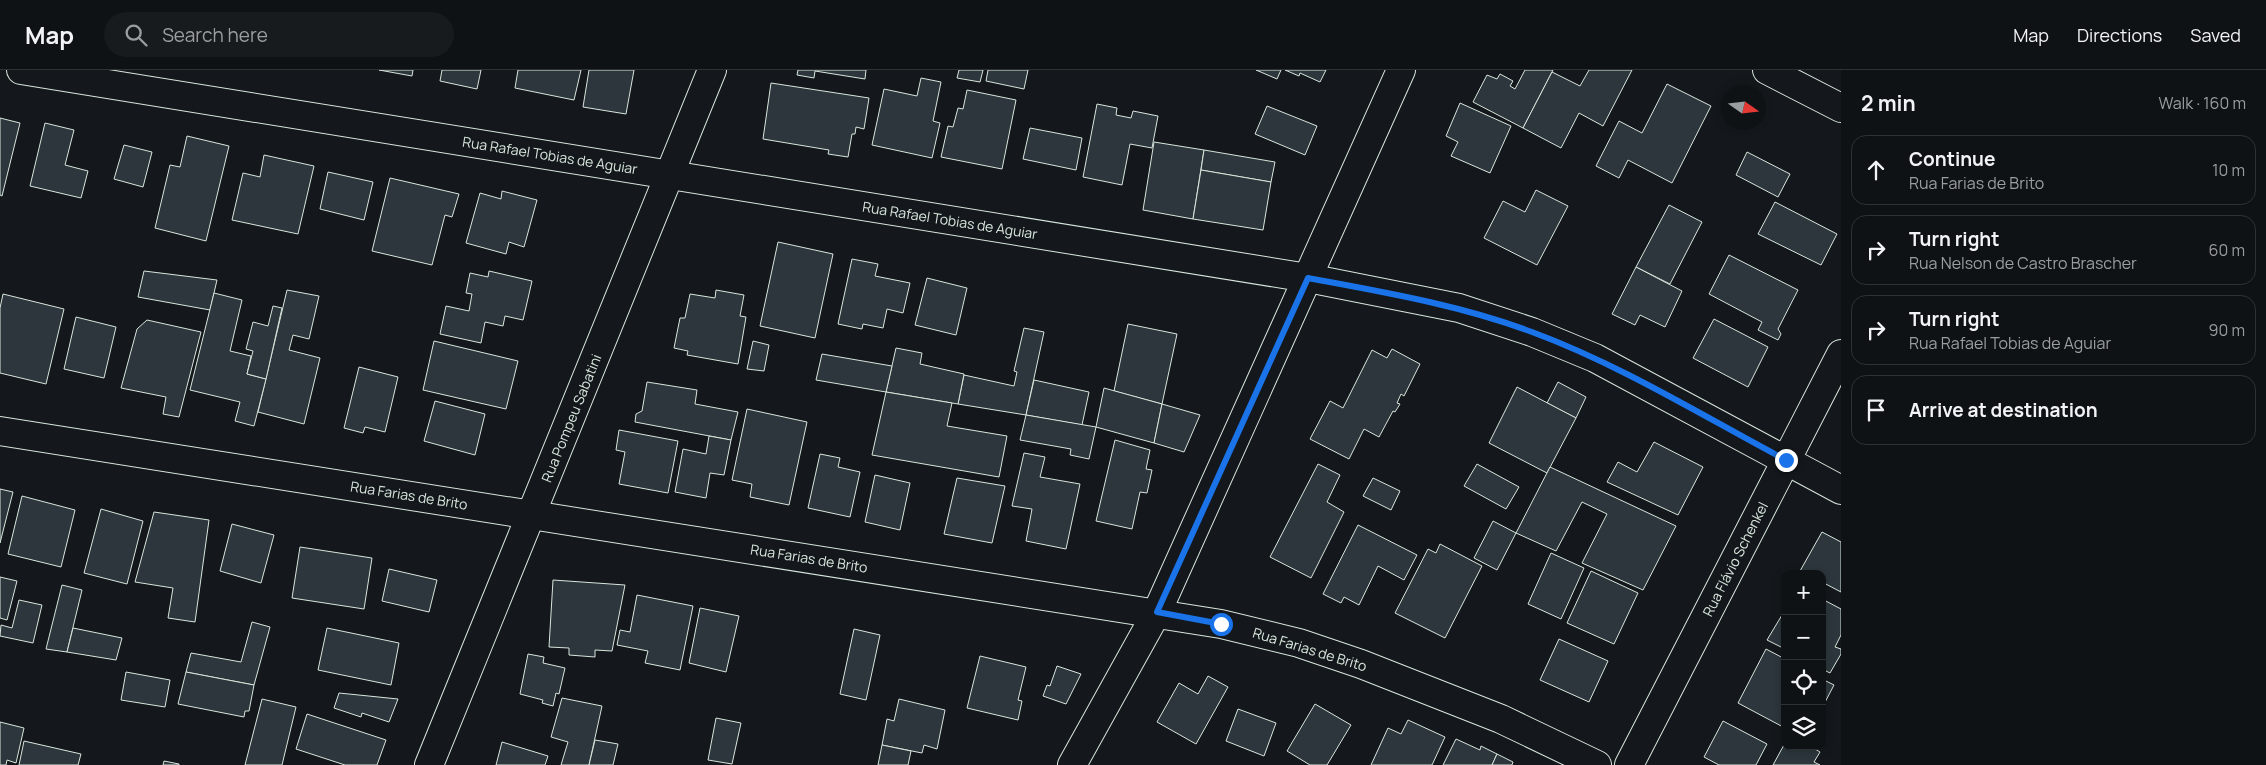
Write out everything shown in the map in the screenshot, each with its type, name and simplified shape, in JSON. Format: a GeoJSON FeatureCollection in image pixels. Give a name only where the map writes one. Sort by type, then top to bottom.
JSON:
{"type":"FeatureCollection","features":[{"type":"Feature","properties":{"kind":"street","name":"Rua Rafael Tobias de Aguiar"},"geometry":{"type":"LineString","coordinates":[[21,70],[1308,278],[1459,308],[1532,332],[1595,358],[1841,490]]}},
{"type":"Feature","properties":{"kind":"street","name":"Rua Pompeu Sabatini"},"geometry":{"type":"LineString","coordinates":[[428,765],[712,70]]}},
{"type":"Feature","properties":{"kind":"street"},"geometry":{"type":"LineString","coordinates":[[1072,765],[1157,612],[1401,70]]}},
{"type":"Feature","properties":{"kind":"street"},"geometry":{"type":"LineString","coordinates":[[1767,70],[1841,108]]}},
{"type":"Feature","properties":{"kind":"street","name":"Rua Flávio Schenkel"},"geometry":{"type":"LineString","coordinates":[[1629,765],[1841,354]]}},
{"type":"Feature","properties":{"kind":"street","name":"Rua Farias de Brito"},"geometry":{"type":"LineString","coordinates":[[0,431],[1157,612],[1229,626],[1299,643],[1361,664],[1501,719],[1596,765]]}},
{"type":"Feature","properties":{"kind":"building"},"geometry":{"type":"Polygon","coordinates":[[[379,70],[413,70],[412,76],[379,70]]]}},
{"type":"Feature","properties":{"kind":"building"},"geometry":{"type":"Polygon","coordinates":[[[442,70],[481,70],[477,89],[440,81],[442,70]]]}},
{"type":"Feature","properties":{"kind":"building"},"geometry":{"type":"Polygon","coordinates":[[[518,70],[581,70],[574,100],[515,88],[518,70]]]}},
{"type":"Feature","properties":{"kind":"building"},"geometry":{"type":"Polygon","coordinates":[[[589,70],[634,70],[626,114],[583,107],[589,70]]]}},
{"type":"Feature","properties":{"kind":"building"},"geometry":{"type":"Polygon","coordinates":[[[798,70],[866,70],[865,79],[815,71],[814,78],[797,75],[798,70]]]}},
{"type":"Feature","properties":{"kind":"building"},"geometry":{"type":"Polygon","coordinates":[[[959,70],[983,70],[980,82],[957,78],[959,70]]]}},
{"type":"Feature","properties":{"kind":"building"},"geometry":{"type":"Polygon","coordinates":[[[988,70],[1028,70],[1024,89],[986,81],[988,70]]]}},
{"type":"Feature","properties":{"kind":"building"},"geometry":{"type":"Polygon","coordinates":[[[1256,70],[1281,70],[1277,79],[1256,70]]]}},
{"type":"Feature","properties":{"kind":"building"},"geometry":{"type":"Polygon","coordinates":[[[1285,70],[1326,70],[1320,82],[1300,73],[1299,76],[1285,70]]]}},
{"type":"Feature","properties":{"kind":"building"},"geometry":{"type":"Polygon","coordinates":[[[1525,70],[1553,70],[1523,128],[1473,102],[1487,75],[1497,79],[1500,74],[1513,81],[1510,86],[1515,89],[1525,70]]]}},
{"type":"Feature","properties":{"kind":"building"},"geometry":{"type":"Polygon","coordinates":[[[1589,70],[1632,70],[1603,126],[1579,113],[1561,148],[1523,128],[1552,72],[1580,86],[1589,70]]]}},
{"type":"Feature","properties":{"kind":"building"},"geometry":{"type":"Polygon","coordinates":[[[921,78],[941,82],[933,121],[940,123],[932,158],[872,145],[884,89],[917,96],[921,78]]]}},
{"type":"Feature","properties":{"kind":"building"},"geometry":{"type":"Polygon","coordinates":[[[771,83],[869,98],[864,129],[856,127],[855,134],[852,134],[848,157],[828,154],[829,150],[763,139],[771,83]]]}},
{"type":"Feature","properties":{"kind":"building"},"geometry":{"type":"Polygon","coordinates":[[[1667,84],[1711,106],[1672,183],[1628,160],[1619,178],[1596,166],[1619,121],[1642,133],[1667,84]]]}},
{"type":"Feature","properties":{"kind":"building"},"geometry":{"type":"Polygon","coordinates":[[[967,90],[1016,100],[1002,169],[941,157],[948,126],[953,127],[958,108],[963,109],[967,90]]]}},
{"type":"Feature","properties":{"kind":"building"},"geometry":{"type":"Polygon","coordinates":[[[1460,103],[1511,126],[1490,173],[1451,156],[1458,142],[1446,136],[1460,103]]]}},
{"type":"Feature","properties":{"kind":"building"},"geometry":{"type":"Polygon","coordinates":[[[1097,104],[1117,108],[1116,115],[1131,118],[1133,111],[1158,116],[1152,148],[1130,144],[1122,185],[1083,177],[1097,104]]]}},
{"type":"Feature","properties":{"kind":"building"},"geometry":{"type":"Polygon","coordinates":[[[1267,106],[1317,126],[1305,155],[1255,134],[1267,106]]]}},
{"type":"Feature","properties":{"kind":"building"},"geometry":{"type":"Polygon","coordinates":[[[0,118],[20,123],[2,196],[0,195],[0,118]]]}},
{"type":"Feature","properties":{"kind":"building"},"geometry":{"type":"Polygon","coordinates":[[[45,123],[74,130],[65,165],[88,171],[81,198],[30,186],[45,123]]]}},
{"type":"Feature","properties":{"kind":"building"},"geometry":{"type":"Polygon","coordinates":[[[1030,128],[1082,138],[1076,170],[1023,159],[1030,128]]]}},
{"type":"Feature","properties":{"kind":"building"},"geometry":{"type":"Polygon","coordinates":[[[187,136],[229,146],[206,241],[155,228],[170,165],[180,167],[187,136]]]}},
{"type":"Feature","properties":{"kind":"building"},"geometry":{"type":"Polygon","coordinates":[[[1154,142],[1204,150],[1193,219],[1143,210],[1154,142]]]}},
{"type":"Feature","properties":{"kind":"building"},"geometry":{"type":"Polygon","coordinates":[[[124,145],[152,152],[143,187],[114,179],[124,145]]]}},
{"type":"Feature","properties":{"kind":"building"},"geometry":{"type":"Polygon","coordinates":[[[1204,150],[1275,162],[1271,182],[1201,170],[1204,150]]]}},
{"type":"Feature","properties":{"kind":"building"},"geometry":{"type":"Polygon","coordinates":[[[1747,152],[1790,174],[1778,197],[1736,175],[1747,152]]]}},
{"type":"Feature","properties":{"kind":"building"},"geometry":{"type":"Polygon","coordinates":[[[264,155],[314,166],[298,234],[232,220],[243,173],[260,177],[264,155]]]}},
{"type":"Feature","properties":{"kind":"building"},"geometry":{"type":"Polygon","coordinates":[[[1201,170],[1271,182],[1263,230],[1193,219],[1201,170]]]}},
{"type":"Feature","properties":{"kind":"building"},"geometry":{"type":"Polygon","coordinates":[[[328,172],[373,182],[364,220],[320,209],[328,172]]]}},
{"type":"Feature","properties":{"kind":"building"},"geometry":{"type":"Polygon","coordinates":[[[390,178],[459,194],[452,217],[445,215],[432,265],[372,251],[390,178]]]}},
{"type":"Feature","properties":{"kind":"building"},"geometry":{"type":"Polygon","coordinates":[[[1536,190],[1568,206],[1537,265],[1484,238],[1503,201],[1525,212],[1536,190]]]}},
{"type":"Feature","properties":{"kind":"building"},"geometry":{"type":"Polygon","coordinates":[[[502,191],[537,200],[524,247],[509,242],[506,254],[466,243],[480,193],[501,199],[502,191]]]}},
{"type":"Feature","properties":{"kind":"building"},"geometry":{"type":"Polygon","coordinates":[[[1775,202],[1837,234],[1821,265],[1758,234],[1775,202]]]}},
{"type":"Feature","properties":{"kind":"building"},"geometry":{"type":"Polygon","coordinates":[[[1669,205],[1702,222],[1670,284],[1636,267],[1669,205]]]}},
{"type":"Feature","properties":{"kind":"building"},"geometry":{"type":"Polygon","coordinates":[[[778,242],[833,254],[815,338],[760,326],[778,242]]]}},
{"type":"Feature","properties":{"kind":"building"},"geometry":{"type":"Polygon","coordinates":[[[1729,255],[1798,290],[1778,329],[1781,334],[1778,340],[1758,330],[1762,322],[1709,294],[1729,255]]]}},
{"type":"Feature","properties":{"kind":"building"},"geometry":{"type":"Polygon","coordinates":[[[852,259],[878,264],[875,276],[910,283],[903,313],[887,309],[883,328],[863,324],[862,329],[838,324],[852,259]]]}},
{"type":"Feature","properties":{"kind":"building"},"geometry":{"type":"Polygon","coordinates":[[[1636,267],[1682,291],[1665,327],[1640,315],[1635,325],[1612,314],[1636,267]]]}},
{"type":"Feature","properties":{"kind":"building"},"geometry":{"type":"Polygon","coordinates":[[[144,271],[217,280],[210,310],[138,297],[144,271]]]}},
{"type":"Feature","properties":{"kind":"building"},"geometry":{"type":"Polygon","coordinates":[[[489,271],[532,281],[523,320],[505,316],[503,326],[485,322],[481,343],[440,334],[446,306],[469,311],[472,294],[466,293],[470,273],[488,277],[489,271]]]}},
{"type":"Feature","properties":{"kind":"building"},"geometry":{"type":"Polygon","coordinates":[[[927,278],[967,288],[956,335],[915,325],[927,278]]]}},
{"type":"Feature","properties":{"kind":"building"},"geometry":{"type":"Polygon","coordinates":[[[287,290],[319,296],[309,339],[293,335],[289,350],[320,358],[304,424],[258,412],[287,290]]]}},
{"type":"Feature","properties":{"kind":"building"},"geometry":{"type":"Polygon","coordinates":[[[716,290],[744,295],[740,316],[746,317],[738,364],[687,355],[688,351],[674,348],[680,318],[685,318],[690,294],[715,298],[716,290]]]}},
{"type":"Feature","properties":{"kind":"building"},"geometry":{"type":"Polygon","coordinates":[[[214,293],[242,300],[230,351],[251,356],[247,374],[266,379],[254,426],[235,421],[240,402],[190,390],[214,293]]]}},
{"type":"Feature","properties":{"kind":"building"},"geometry":{"type":"Polygon","coordinates":[[[3,294],[64,309],[46,384],[0,373],[0,308],[3,294]]]}},
{"type":"Feature","properties":{"kind":"building"},"geometry":{"type":"Polygon","coordinates":[[[273,306],[282,308],[266,379],[247,374],[253,351],[246,349],[253,322],[268,326],[273,306]]]}},
{"type":"Feature","properties":{"kind":"building"},"geometry":{"type":"Polygon","coordinates":[[[76,317],[116,327],[104,378],[64,369],[76,317]]]}},
{"type":"Feature","properties":{"kind":"building"},"geometry":{"type":"Polygon","coordinates":[[[1714,319],[1768,347],[1748,387],[1693,358],[1714,319]]]}},
{"type":"Feature","properties":{"kind":"building"},"geometry":{"type":"Polygon","coordinates":[[[147,320],[201,332],[179,417],[163,414],[166,397],[121,388],[137,329],[147,320]]]}},
{"type":"Feature","properties":{"kind":"building"},"geometry":{"type":"Polygon","coordinates":[[[1128,324],[1177,334],[1162,404],[1114,391],[1128,324]]]}},
{"type":"Feature","properties":{"kind":"building"},"geometry":{"type":"Polygon","coordinates":[[[1024,328],[1044,332],[1026,415],[958,404],[964,375],[1014,386],[1017,372],[1014,371],[1024,328]]]}},
{"type":"Feature","properties":{"kind":"building"},"geometry":{"type":"Polygon","coordinates":[[[434,341],[518,361],[506,409],[423,390],[434,341]]]}},
{"type":"Feature","properties":{"kind":"building"},"geometry":{"type":"Polygon","coordinates":[[[753,341],[769,345],[764,371],[747,369],[753,341]]]}},
{"type":"Feature","properties":{"kind":"building"},"geometry":{"type":"Polygon","coordinates":[[[896,348],[922,353],[920,364],[964,374],[958,404],[886,392],[896,348]]]}},
{"type":"Feature","properties":{"kind":"building"},"geometry":{"type":"Polygon","coordinates":[[[1392,349],[1420,364],[1404,396],[1401,394],[1397,403],[1400,404],[1395,412],[1393,411],[1379,437],[1364,429],[1349,459],[1310,439],[1330,401],[1343,408],[1372,350],[1387,358],[1392,349]]]}},
{"type":"Feature","properties":{"kind":"building"},"geometry":{"type":"Polygon","coordinates":[[[822,354],[892,366],[886,392],[816,380],[822,354]]]}},
{"type":"Feature","properties":{"kind":"building"},"geometry":{"type":"Polygon","coordinates":[[[359,367],[398,377],[385,432],[365,427],[363,433],[344,428],[359,367]]]}},
{"type":"Feature","properties":{"kind":"building"},"geometry":{"type":"Polygon","coordinates":[[[1034,380],[1089,392],[1082,425],[1026,415],[1034,380]]]}},
{"type":"Feature","properties":{"kind":"building"},"geometry":{"type":"Polygon","coordinates":[[[647,382],[697,390],[695,404],[738,412],[731,440],[635,422],[636,414],[642,411],[647,382]]]}},
{"type":"Feature","properties":{"kind":"building"},"geometry":{"type":"Polygon","coordinates":[[[1558,382],[1586,397],[1576,418],[1547,403],[1558,382]]]}},
{"type":"Feature","properties":{"kind":"building"},"geometry":{"type":"Polygon","coordinates":[[[1517,387],[1576,418],[1547,473],[1489,443],[1517,387]]]}},
{"type":"Feature","properties":{"kind":"building"},"geometry":{"type":"Polygon","coordinates":[[[1104,388],[1162,404],[1154,443],[1096,427],[1104,388]]]}},
{"type":"Feature","properties":{"kind":"building"},"geometry":{"type":"Polygon","coordinates":[[[886,392],[952,403],[947,426],[1007,436],[999,477],[872,455],[886,392]]]}},
{"type":"Feature","properties":{"kind":"building"},"geometry":{"type":"Polygon","coordinates":[[[435,401],[485,414],[475,455],[424,441],[435,401]]]}},
{"type":"Feature","properties":{"kind":"building"},"geometry":{"type":"Polygon","coordinates":[[[1162,404],[1200,415],[1184,452],[1154,443],[1162,404]]]}},
{"type":"Feature","properties":{"kind":"building"},"geometry":{"type":"Polygon","coordinates":[[[747,409],[807,422],[789,505],[750,497],[752,484],[732,480],[747,409]]]}},
{"type":"Feature","properties":{"kind":"building"},"geometry":{"type":"Polygon","coordinates":[[[1026,415],[1096,427],[1089,459],[1070,455],[1071,449],[1020,440],[1026,415]]]}},
{"type":"Feature","properties":{"kind":"building"},"geometry":{"type":"Polygon","coordinates":[[[619,430],[678,441],[668,493],[619,484],[625,452],[616,450],[619,430]]]}},
{"type":"Feature","properties":{"kind":"building"},"geometry":{"type":"Polygon","coordinates":[[[709,436],[731,440],[724,475],[710,473],[706,498],[675,492],[683,449],[706,454],[709,436]]]}},
{"type":"Feature","properties":{"kind":"building"},"geometry":{"type":"Polygon","coordinates":[[[1115,440],[1150,450],[1146,469],[1152,470],[1147,493],[1140,492],[1132,529],[1096,521],[1115,440]]]}},
{"type":"Feature","properties":{"kind":"building"},"geometry":{"type":"Polygon","coordinates":[[[1654,442],[1703,467],[1678,515],[1607,482],[1618,462],[1637,472],[1654,442]]]}},
{"type":"Feature","properties":{"kind":"building"},"geometry":{"type":"Polygon","coordinates":[[[1024,453],[1045,457],[1040,477],[1080,484],[1066,549],[1026,541],[1032,509],[1012,506],[1024,453]]]}},
{"type":"Feature","properties":{"kind":"building"},"geometry":{"type":"Polygon","coordinates":[[[820,454],[840,458],[838,467],[860,472],[850,517],[808,508],[820,454]]]}},
{"type":"Feature","properties":{"kind":"building"},"geometry":{"type":"Polygon","coordinates":[[[1318,464],[1340,475],[1327,502],[1344,512],[1311,578],[1270,557],[1318,464]]]}},
{"type":"Feature","properties":{"kind":"building"},"geometry":{"type":"Polygon","coordinates":[[[1477,464],[1519,487],[1506,509],[1464,486],[1477,464]]]}},
{"type":"Feature","properties":{"kind":"building"},"geometry":{"type":"Polygon","coordinates":[[[1550,467],[1676,526],[1643,590],[1582,563],[1607,514],[1582,502],[1556,551],[1516,533],[1550,467]]]}},
{"type":"Feature","properties":{"kind":"building"},"geometry":{"type":"Polygon","coordinates":[[[875,475],[910,483],[900,530],[865,522],[875,475]]]}},
{"type":"Feature","properties":{"kind":"building"},"geometry":{"type":"Polygon","coordinates":[[[957,478],[1005,486],[992,543],[944,534],[957,478]]]}},
{"type":"Feature","properties":{"kind":"building"},"geometry":{"type":"Polygon","coordinates":[[[1373,478],[1400,491],[1391,510],[1363,496],[1373,478]]]}},
{"type":"Feature","properties":{"kind":"building"},"geometry":{"type":"Polygon","coordinates":[[[0,489],[13,492],[0,543],[0,489]]]}},
{"type":"Feature","properties":{"kind":"building"},"geometry":{"type":"Polygon","coordinates":[[[22,496],[75,510],[61,567],[8,554],[22,496]]]}},
{"type":"Feature","properties":{"kind":"building"},"geometry":{"type":"Polygon","coordinates":[[[101,509],[143,521],[127,584],[84,573],[101,509]]]}},
{"type":"Feature","properties":{"kind":"building"},"geometry":{"type":"Polygon","coordinates":[[[154,512],[209,520],[195,622],[168,618],[173,588],[135,582],[154,512]]]}},
{"type":"Feature","properties":{"kind":"building"},"geometry":{"type":"Polygon","coordinates":[[[1493,521],[1516,533],[1497,570],[1474,558],[1493,521]]]}},
{"type":"Feature","properties":{"kind":"building"},"geometry":{"type":"Polygon","coordinates":[[[232,524],[274,535],[261,583],[220,571],[232,524]]]}},
{"type":"Feature","properties":{"kind":"building"},"geometry":{"type":"Polygon","coordinates":[[[1358,525],[1417,555],[1404,580],[1378,566],[1359,605],[1344,597],[1341,603],[1323,594],[1358,525]]]}},
{"type":"Feature","properties":{"kind":"building"},"geometry":{"type":"Polygon","coordinates":[[[1822,532],[1841,542],[1841,592],[1826,584],[1826,570],[1801,570],[1822,532]]]}},
{"type":"Feature","properties":{"kind":"building"},"geometry":{"type":"Polygon","coordinates":[[[1440,544],[1482,566],[1445,638],[1395,613],[1428,549],[1436,553],[1440,544]]]}},
{"type":"Feature","properties":{"kind":"building"},"geometry":{"type":"Polygon","coordinates":[[[300,547],[372,558],[364,609],[292,598],[300,547]]]}},
{"type":"Feature","properties":{"kind":"building"},"geometry":{"type":"Polygon","coordinates":[[[1551,553],[1584,568],[1561,619],[1528,604],[1551,553]]]}},
{"type":"Feature","properties":{"kind":"building"},"geometry":{"type":"Polygon","coordinates":[[[389,569],[437,580],[429,612],[382,601],[389,569]]]}},
{"type":"Feature","properties":{"kind":"building"},"geometry":{"type":"Polygon","coordinates":[[[1591,571],[1638,593],[1614,644],[1567,623],[1591,571]]]}},
{"type":"Feature","properties":{"kind":"building"},"geometry":{"type":"Polygon","coordinates":[[[0,577],[17,581],[7,620],[0,618],[0,577]]]}},
{"type":"Feature","properties":{"kind":"building"},"geometry":{"type":"Polygon","coordinates":[[[553,580],[625,585],[612,651],[595,650],[595,657],[569,655],[569,648],[549,647],[553,580]]]}},
{"type":"Feature","properties":{"kind":"building"},"geometry":{"type":"Polygon","coordinates":[[[62,585],[82,590],[67,652],[46,649],[62,585]]]}},
{"type":"Feature","properties":{"kind":"building"},"geometry":{"type":"Polygon","coordinates":[[[637,595],[693,606],[680,670],[645,663],[648,651],[617,645],[620,630],[630,632],[637,595]]]}},
{"type":"Feature","properties":{"kind":"building"},"geometry":{"type":"Polygon","coordinates":[[[19,600],[42,605],[33,643],[0,636],[1,625],[12,628],[19,600]]]}},
{"type":"Feature","properties":{"kind":"building"},"geometry":{"type":"Polygon","coordinates":[[[1826,601],[1841,609],[1841,635],[1835,647],[1841,649],[1841,654],[1830,673],[1826,671],[1826,601]]]}},
{"type":"Feature","properties":{"kind":"building"},"geometry":{"type":"Polygon","coordinates":[[[700,608],[739,616],[726,672],[689,663],[700,608]]]}},
{"type":"Feature","properties":{"kind":"building"},"geometry":{"type":"Polygon","coordinates":[[[1781,617],[1781,647],[1767,640],[1781,617]]]}},
{"type":"Feature","properties":{"kind":"building"},"geometry":{"type":"Polygon","coordinates":[[[252,622],[270,627],[254,685],[186,672],[191,653],[241,662],[252,622]]]}},
{"type":"Feature","properties":{"kind":"building"},"geometry":{"type":"Polygon","coordinates":[[[73,628],[122,638],[116,660],[67,652],[73,628]]]}},
{"type":"Feature","properties":{"kind":"building"},"geometry":{"type":"Polygon","coordinates":[[[327,628],[399,643],[391,685],[318,670],[327,628]]]}},
{"type":"Feature","properties":{"kind":"building"},"geometry":{"type":"Polygon","coordinates":[[[854,629],[880,635],[866,700],[840,694],[854,629]]]}},
{"type":"Feature","properties":{"kind":"building"},"geometry":{"type":"Polygon","coordinates":[[[1559,639],[1608,661],[1589,702],[1540,680],[1559,639]]]}},
{"type":"Feature","properties":{"kind":"building"},"geometry":{"type":"Polygon","coordinates":[[[1766,649],[1781,657],[1781,726],[1738,703],[1766,649]]]}},
{"type":"Feature","properties":{"kind":"building"},"geometry":{"type":"Polygon","coordinates":[[[528,654],[544,657],[543,663],[565,668],[559,694],[556,693],[553,706],[542,703],[543,700],[520,694],[528,654]]]}},
{"type":"Feature","properties":{"kind":"building"},"geometry":{"type":"Polygon","coordinates":[[[980,656],[1026,667],[1018,700],[1022,701],[1018,720],[967,708],[980,656]]]}},
{"type":"Feature","properties":{"kind":"building"},"geometry":{"type":"Polygon","coordinates":[[[1057,666],[1081,674],[1066,704],[1043,696],[1047,685],[1050,686],[1057,666]]]}},
{"type":"Feature","properties":{"kind":"building"},"geometry":{"type":"Polygon","coordinates":[[[126,672],[170,680],[165,707],[121,700],[126,672]]]}},
{"type":"Feature","properties":{"kind":"building"},"geometry":{"type":"Polygon","coordinates":[[[186,672],[254,685],[249,711],[245,711],[244,717],[178,704],[186,672]]]}},
{"type":"Feature","properties":{"kind":"building"},"geometry":{"type":"Polygon","coordinates":[[[1208,676],[1228,687],[1196,744],[1157,722],[1179,683],[1198,694],[1208,676]]]}},
{"type":"Feature","properties":{"kind":"building"},"geometry":{"type":"Polygon","coordinates":[[[1826,681],[1834,685],[1826,700],[1826,681]]]}},
{"type":"Feature","properties":{"kind":"building"},"geometry":{"type":"Polygon","coordinates":[[[339,693],[398,699],[389,722],[362,713],[361,717],[334,708],[339,693]]]}},
{"type":"Feature","properties":{"kind":"building"},"geometry":{"type":"Polygon","coordinates":[[[562,698],[602,706],[589,765],[561,765],[568,742],[551,737],[562,698]]]}},
{"type":"Feature","properties":{"kind":"building"},"geometry":{"type":"Polygon","coordinates":[[[262,699],[296,707],[282,765],[245,765],[262,699]]]}},
{"type":"Feature","properties":{"kind":"building"},"geometry":{"type":"Polygon","coordinates":[[[899,699],[945,710],[937,749],[924,745],[922,753],[882,745],[887,719],[894,721],[899,699]]]}},
{"type":"Feature","properties":{"kind":"building"},"geometry":{"type":"Polygon","coordinates":[[[1315,704],[1351,725],[1327,765],[1310,765],[1287,751],[1315,704]]]}},
{"type":"Feature","properties":{"kind":"building"},"geometry":{"type":"Polygon","coordinates":[[[1238,709],[1276,723],[1264,756],[1226,741],[1238,709]]]}},
{"type":"Feature","properties":{"kind":"building"},"geometry":{"type":"Polygon","coordinates":[[[307,714],[386,740],[377,765],[345,765],[296,749],[307,714]]]}},
{"type":"Feature","properties":{"kind":"building"},"geometry":{"type":"Polygon","coordinates":[[[716,718],[741,723],[732,764],[708,760],[716,718]]]}},
{"type":"Feature","properties":{"kind":"building"},"geometry":{"type":"Polygon","coordinates":[[[1408,720],[1445,737],[1432,765],[1371,765],[1388,728],[1401,734],[1408,720]]]}},
{"type":"Feature","properties":{"kind":"building"},"geometry":{"type":"Polygon","coordinates":[[[1723,721],[1767,744],[1756,765],[1719,765],[1704,757],[1723,721]]]}},
{"type":"Feature","properties":{"kind":"building"},"geometry":{"type":"Polygon","coordinates":[[[0,722],[24,728],[16,763],[7,760],[6,765],[0,765],[0,722]]]}},
{"type":"Feature","properties":{"kind":"building"},"geometry":{"type":"Polygon","coordinates":[[[1456,739],[1480,750],[1481,746],[1497,754],[1492,765],[1443,765],[1456,739]]]}},
{"type":"Feature","properties":{"kind":"building"},"geometry":{"type":"Polygon","coordinates":[[[595,740],[618,744],[613,765],[589,765],[595,740]]]}},
{"type":"Feature","properties":{"kind":"building"},"geometry":{"type":"Polygon","coordinates":[[[24,741],[81,754],[78,765],[19,765],[24,741]]]}},
{"type":"Feature","properties":{"kind":"building"},"geometry":{"type":"Polygon","coordinates":[[[502,742],[548,756],[545,765],[496,765],[502,742]]]}},
{"type":"Feature","properties":{"kind":"building"},"geometry":{"type":"Polygon","coordinates":[[[882,745],[911,751],[908,765],[878,765],[882,745]]]}},
{"type":"Feature","properties":{"kind":"building"},"geometry":{"type":"Polygon","coordinates":[[[1781,750],[1817,750],[1820,752],[1814,762],[1820,765],[1773,765],[1781,750]]]}},
{"type":"Feature","properties":{"kind":"building"},"geometry":{"type":"Polygon","coordinates":[[[1497,754],[1513,762],[1512,765],[1492,765],[1497,754]]]}},
{"type":"Feature","properties":{"kind":"building"},"geometry":{"type":"Polygon","coordinates":[[[164,761],[179,764],[179,765],[163,765],[164,761]]]}},
{"type":"Feature","properties":{"kind":"route"},"geometry":{"type":"LineString","coordinates":[[1221,624],[1157,612],[1308,278],[1459,308],[1532,332],[1595,358],[1786,460]]}}]}
